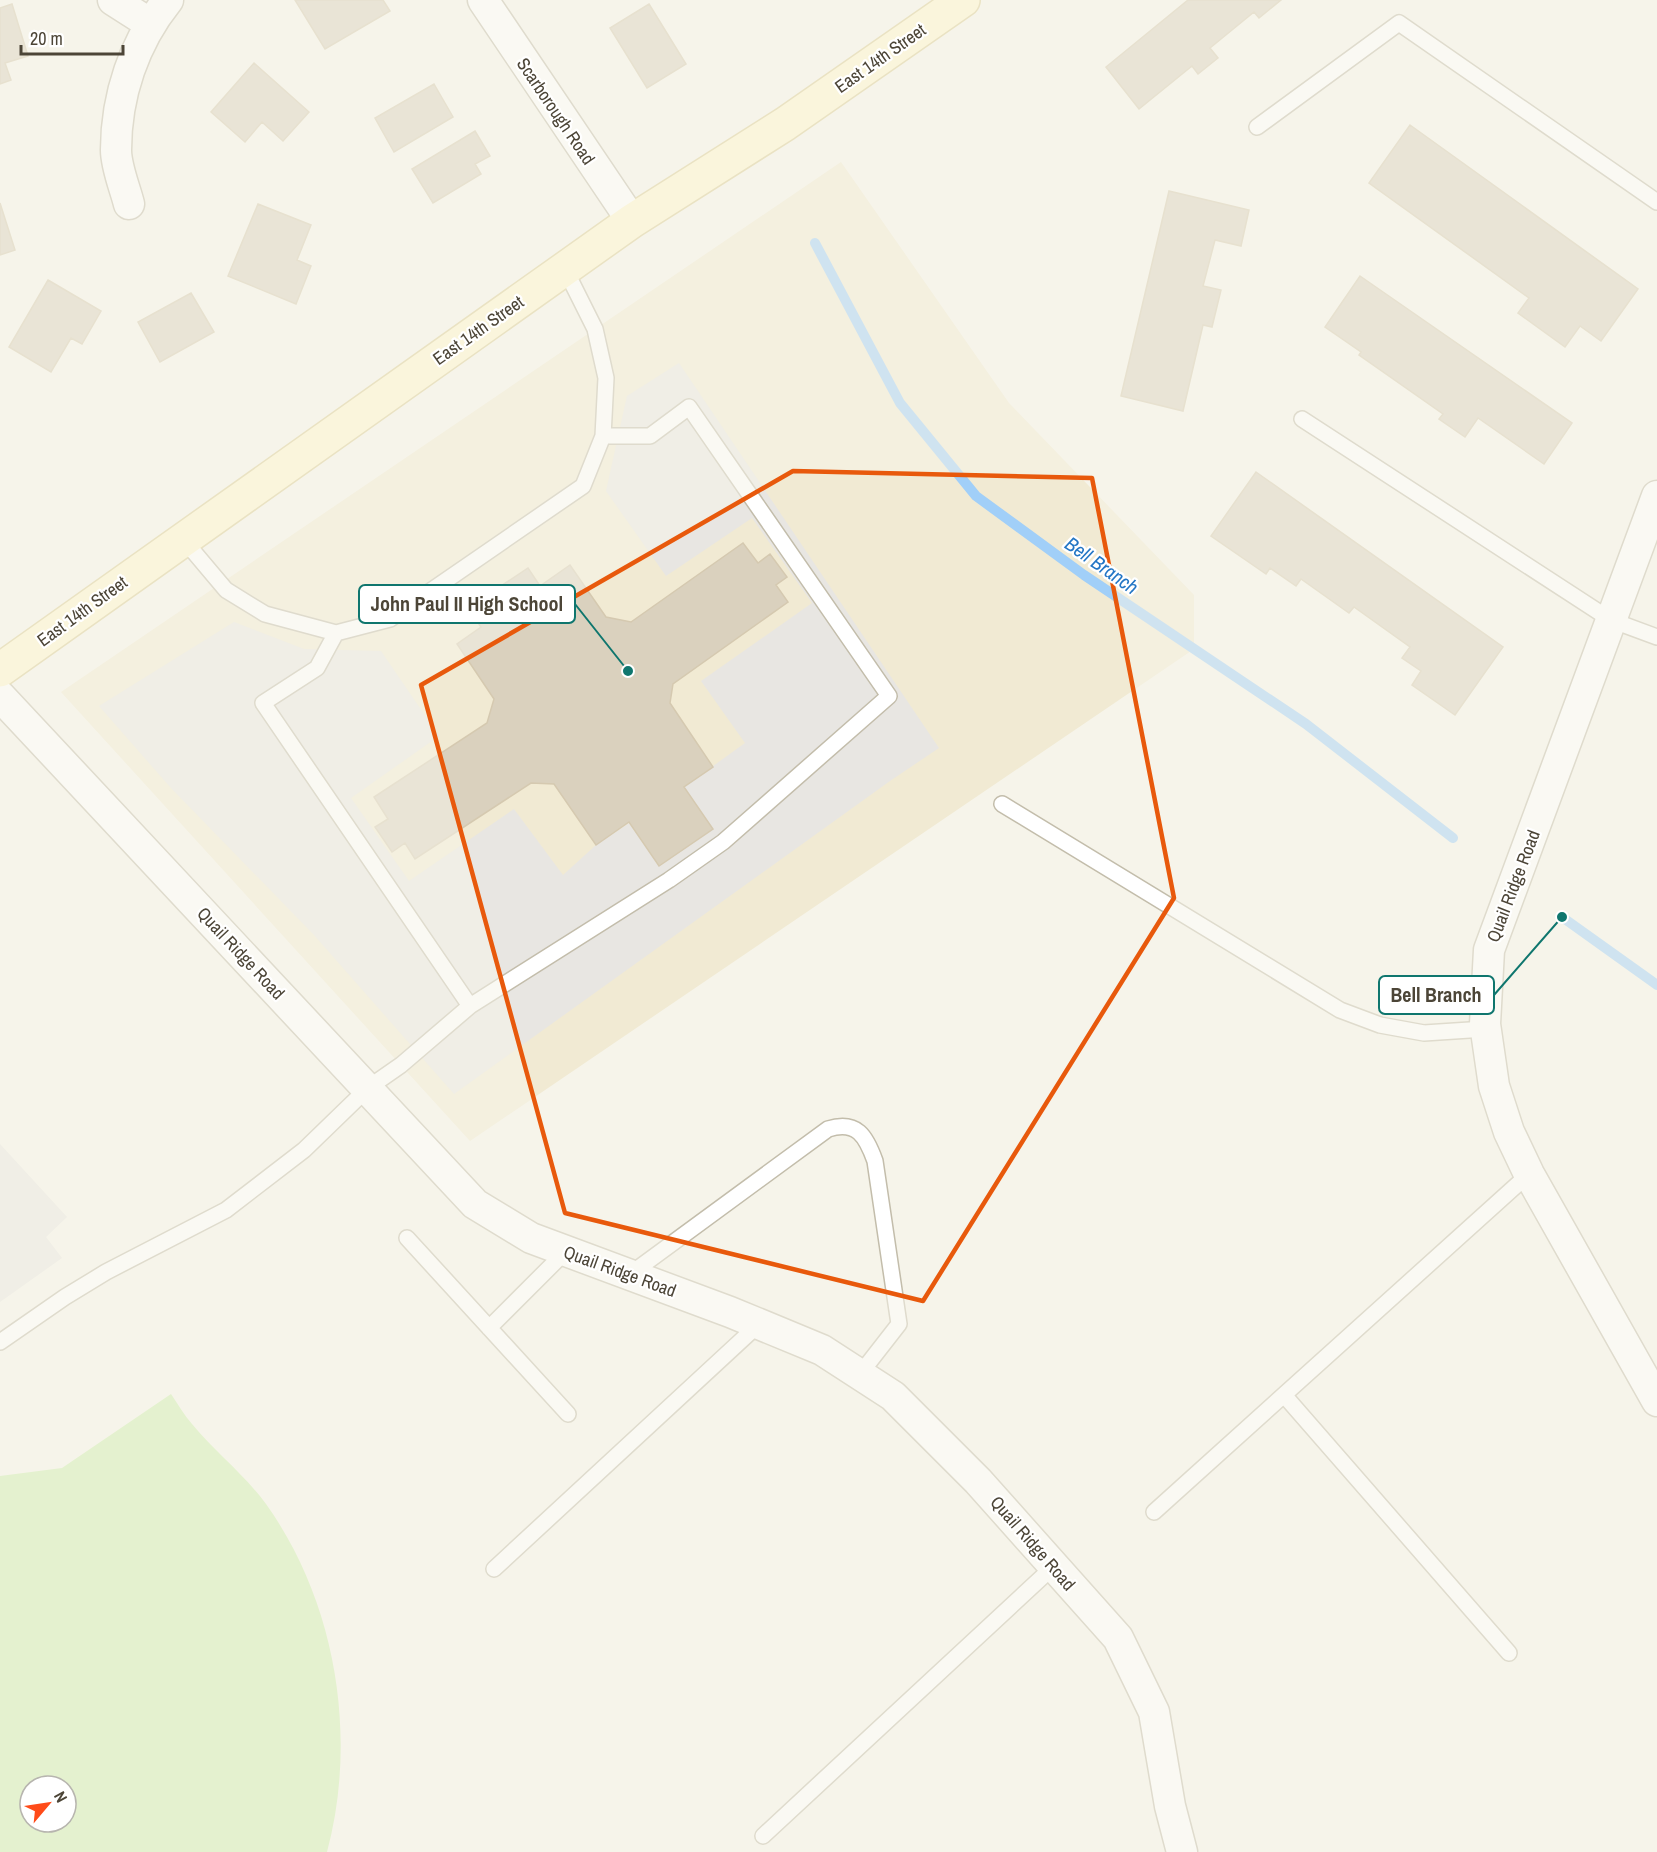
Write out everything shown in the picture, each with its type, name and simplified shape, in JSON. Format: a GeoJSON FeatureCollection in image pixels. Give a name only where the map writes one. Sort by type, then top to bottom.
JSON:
{"type":"FeatureCollection","features":[{"type":"Feature","properties":{"kind":"street"},"geometry":{"type":"LineString","coordinates":[[113,0],[149,23]]}},
{"type":"Feature","properties":{"kind":"street"},"geometry":{"type":"LineString","coordinates":[[129,204],[116,152],[121,92],[149,23],[168,0]]}},
{"type":"Feature","properties":{"kind":"street","name":"Scarborough Road"},"geometry":{"type":"LineString","coordinates":[[483,0],[632,221]]}},
{"type":"Feature","properties":{"kind":"street","name":"East 14th Street"},"geometry":{"type":"LineString","coordinates":[[0,670],[564,268],[632,221],[785,124],[963,0]]}},
{"type":"Feature","properties":{"kind":"street","name":"Quail Ridge Road"},"geometry":{"type":"LineString","coordinates":[[1657,496],[1489,950],[1485,1029],[1494,1086],[1509,1132],[1530,1174],[1657,1401]]}},
{"type":"Feature","properties":{"kind":"street","name":"Quail Ridge Road"},"geometry":{"type":"LineString","coordinates":[[0,696],[369,1088],[475,1204],[531,1239],[759,1324],[822,1350],[893,1396],[978,1481],[1118,1638],[1154,1712],[1170,1806],[1182,1852]]}},
{"type":"Feature","properties":{"kind":"lane"},"geometry":{"type":"LineString","coordinates":[[1257,128],[1399,22],[1657,202]]}},
{"type":"Feature","properties":{"kind":"lane"},"geometry":{"type":"LineString","coordinates":[[183,539],[226,590],[265,614],[336,633],[390,619],[584,486],[603,436],[606,378],[599,342],[585,306],[564,268]]}},
{"type":"Feature","properties":{"kind":"lane"},"geometry":{"type":"LineString","coordinates":[[0,1342],[64,1297],[106,1272],[226,1210],[304,1150],[369,1088],[401,1065],[470,1006],[669,880],[723,842],[889,696],[689,407],[650,436],[603,436]]}},
{"type":"Feature","properties":{"kind":"lane"},"geometry":{"type":"LineString","coordinates":[[1302,419],[1611,620],[1657,637]]}},
{"type":"Feature","properties":{"kind":"lane"},"geometry":{"type":"LineString","coordinates":[[336,633],[317,668],[263,703],[470,1006]]}},
{"type":"Feature","properties":{"kind":"lane"},"geometry":{"type":"LineString","coordinates":[[1002,804],[1340,1010],[1380,1025],[1424,1033],[1485,1029]]}},
{"type":"Feature","properties":{"kind":"lane"},"geometry":{"type":"LineString","coordinates":[[629,1275],[828,1129],[843,1125],[853,1128],[867,1140],[875,1161],[899,1324],[860,1374]]}},
{"type":"Feature","properties":{"kind":"lane"},"geometry":{"type":"LineString","coordinates":[[1154,1512],[1530,1174]]}},
{"type":"Feature","properties":{"kind":"lane"},"geometry":{"type":"LineString","coordinates":[[407,1238],[568,1414]]}},
{"type":"Feature","properties":{"kind":"lane"},"geometry":{"type":"LineString","coordinates":[[489,1328],[565,1252]]}},
{"type":"Feature","properties":{"kind":"lane"},"geometry":{"type":"LineString","coordinates":[[494,1569],[759,1324]]}},
{"type":"Feature","properties":{"kind":"lane"},"geometry":{"type":"LineString","coordinates":[[1284,1395],[1509,1653]]}},
{"type":"Feature","properties":{"kind":"lane"},"geometry":{"type":"LineString","coordinates":[[763,1836],[1053,1567]]}},
{"type":"Feature","properties":{"kind":"highlighted area"},"geometry":{"type":"Polygon","coordinates":[[[793,471],[1092,478],[1174,898],[923,1301],[565,1213],[421,685],[793,471]]]}},
{"type":"Feature","properties":{"kind":"shaded area"},"geometry":{"type":"Polygon","coordinates":[[[841,162],[1009,403],[1194,595],[1194,649],[470,1141],[61,692],[841,162]]]}},
{"type":"Feature","properties":{"kind":"shaded area"},"geometry":{"type":"Polygon","coordinates":[[[679,363],[939,748],[454,1094],[314,935],[171,788],[99,706],[234,622],[304,649],[381,651],[439,736],[351,798],[409,881],[514,809],[563,875],[596,845],[684,787],[745,743],[701,681],[812,603],[752,518],[666,576],[606,491],[627,396],[679,363]]]}},
{"type":"Feature","properties":{"kind":"shaded area"},"geometry":{"type":"Polygon","coordinates":[[[0,1144],[67,1217],[46,1237],[62,1258],[0,1302],[0,1144]]]}},
{"type":"Feature","properties":{"kind":"green space"},"geometry":{"type":"Polygon","coordinates":[[[171,1394],[192,1424],[266,1504],[290,1542],[309,1583],[324,1627],[334,1671],[340,1717],[340,1762],[336,1808],[327,1852],[0,1852],[0,1476],[62,1468],[171,1394]]]}},
{"type":"Feature","properties":{"kind":"building"},"geometry":{"type":"Polygon","coordinates":[[[295,0],[383,0],[390,11],[325,49],[295,0]]]}},
{"type":"Feature","properties":{"kind":"building"},"geometry":{"type":"Polygon","coordinates":[[[1188,0],[1281,0],[1259,18],[1254,12],[1210,48],[1218,58],[1198,74],[1192,66],[1139,109],[1106,67],[1188,0]]]}},
{"type":"Feature","properties":{"kind":"building"},"geometry":{"type":"Polygon","coordinates":[[[12,4],[28,56],[5,63],[11,80],[0,84],[0,8],[12,4]]]}},
{"type":"Feature","properties":{"kind":"building"},"geometry":{"type":"Polygon","coordinates":[[[649,4],[686,64],[647,88],[610,28],[649,4]]]}},
{"type":"Feature","properties":{"kind":"building"},"geometry":{"type":"Polygon","coordinates":[[[254,63],[309,112],[283,141],[262,122],[245,142],[211,112],[254,63]]]}},
{"type":"Feature","properties":{"kind":"building"},"geometry":{"type":"Polygon","coordinates":[[[434,84],[453,117],[394,152],[375,118],[434,84]]]}},
{"type":"Feature","properties":{"kind":"building"},"geometry":{"type":"Polygon","coordinates":[[[1410,125],[1638,289],[1601,341],[1580,326],[1565,347],[1518,313],[1529,298],[1369,183],[1410,125]]]}},
{"type":"Feature","properties":{"kind":"building"},"geometry":{"type":"Polygon","coordinates":[[[475,131],[490,156],[475,164],[481,174],[433,203],[412,169],[475,131]]]}},
{"type":"Feature","properties":{"kind":"building"},"geometry":{"type":"Polygon","coordinates":[[[1169,191],[1249,210],[1241,246],[1215,240],[1203,286],[1221,290],[1212,327],[1203,325],[1183,411],[1121,396],[1169,191]]]}},
{"type":"Feature","properties":{"kind":"building"},"geometry":{"type":"Polygon","coordinates":[[[0,203],[15,250],[0,255],[0,203]]]}},
{"type":"Feature","properties":{"kind":"building"},"geometry":{"type":"Polygon","coordinates":[[[258,204],[311,225],[297,260],[311,266],[296,304],[228,276],[258,204]]]}},
{"type":"Feature","properties":{"kind":"building"},"geometry":{"type":"Polygon","coordinates":[[[1360,276],[1572,423],[1544,464],[1478,418],[1465,437],[1439,419],[1443,414],[1359,355],[1361,352],[1325,327],[1360,276]]]}},
{"type":"Feature","properties":{"kind":"building"},"geometry":{"type":"Polygon","coordinates":[[[48,280],[101,311],[82,344],[71,338],[51,372],[9,347],[48,280]]]}},
{"type":"Feature","properties":{"kind":"building"},"geometry":{"type":"Polygon","coordinates":[[[191,293],[214,332],[160,362],[138,322],[191,293]]]}},
{"type":"Feature","properties":{"kind":"building"},"geometry":{"type":"Polygon","coordinates":[[[1256,472],[1503,647],[1455,715],[1412,685],[1421,671],[1402,658],[1410,647],[1354,607],[1349,613],[1301,579],[1296,586],[1270,568],[1266,574],[1211,536],[1256,472]]]}},
{"type":"Feature","properties":{"kind":"building"},"geometry":{"type":"Polygon","coordinates":[[[743,543],[758,563],[770,554],[787,577],[776,585],[788,602],[673,684],[670,703],[713,767],[684,787],[713,829],[659,866],[629,822],[596,845],[554,784],[531,783],[415,859],[405,843],[392,852],[375,827],[388,819],[374,797],[487,723],[494,699],[457,644],[481,627],[468,608],[528,568],[540,586],[570,565],[606,617],[631,622],[743,543]]]}},
{"type":"Feature","properties":{"kind":"waterway","name":"Bell Branch"},"geometry":{"type":"LineString","coordinates":[[815,243],[900,403],[976,496],[1084,575],[1306,724],[1453,838]]}},
{"type":"Feature","properties":{"kind":"waterway","name":"Bell Branch"},"geometry":{"type":"LineString","coordinates":[[1562,917],[1657,985]]}},
{"type":"Feature","properties":{"kind":"place","name":"John Paul II High School"},"geometry":{"type":"Point","coordinates":[628,671]}},
{"type":"Feature","properties":{"kind":"place","name":"Bell Branch"},"geometry":{"type":"Point","coordinates":[1562,917]}}]}
